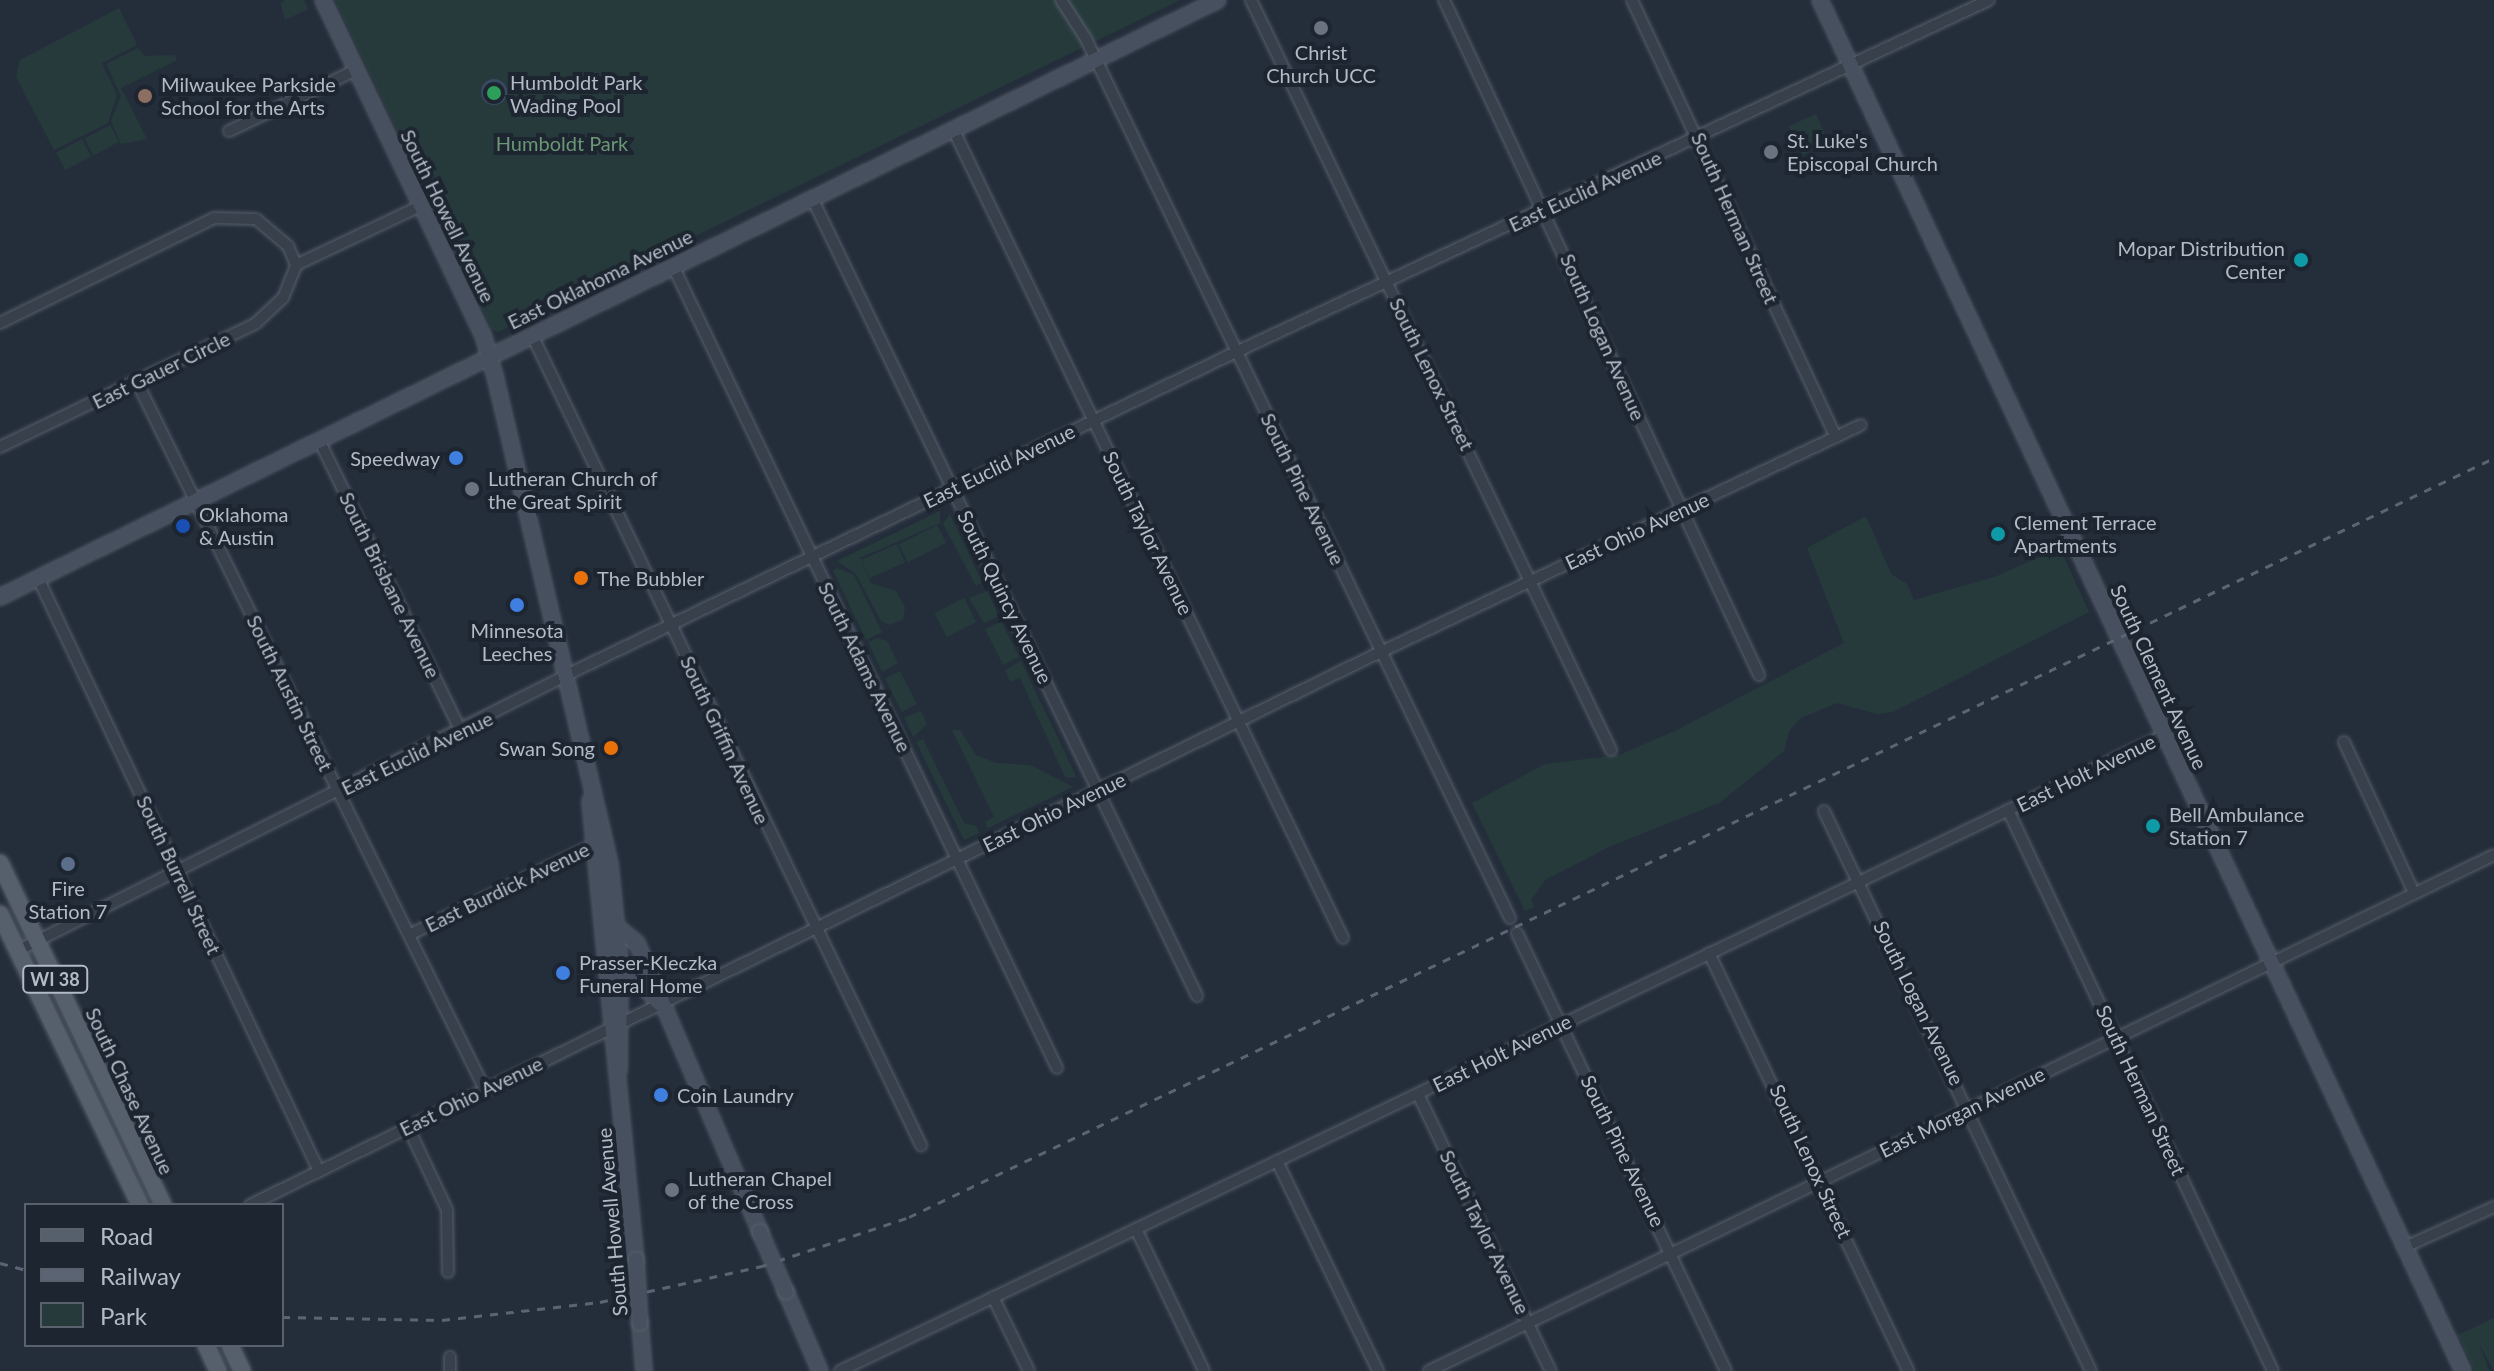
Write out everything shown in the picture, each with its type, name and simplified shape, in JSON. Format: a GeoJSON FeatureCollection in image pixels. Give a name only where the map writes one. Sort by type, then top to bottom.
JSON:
{"type":"FeatureCollection","features":[{"type":"Feature","properties":{"kind":"main road","name":"South Chase Avenue"},"geometry":{"type":"LineString","coordinates":[[0,863],[6,892],[36,941],[162,1203]]}},
{"type":"Feature","properties":{"kind":"main road","name":"South Chase Avenue"},"geometry":{"type":"LineString","coordinates":[[0,914],[139,1203]]}},
{"type":"Feature","properties":{"kind":"main road"},"geometry":{"type":"LineString","coordinates":[[107,1138],[126,1129]]}},
{"type":"Feature","properties":{"kind":"main road"},"geometry":{"type":"LineString","coordinates":[[230,1347],[242,1371]]}},
{"type":"Feature","properties":{"kind":"street","name":"South Howell Avenue"},"geometry":{"type":"LineString","coordinates":[[323,0],[489,355],[589,784],[616,926],[620,962],[616,1026]]}},
{"type":"Feature","properties":{"kind":"street","name":"South Pine Avenue"},"geometry":{"type":"LineString","coordinates":[[1061,0],[1096,59],[1510,918]]}},
{"type":"Feature","properties":{"kind":"street","name":"East Oklahoma Avenue"},"geometry":{"type":"LineString","coordinates":[[0,597],[1218,0]]}},
{"type":"Feature","properties":{"kind":"street","name":"South Lenox Street"},"geometry":{"type":"LineString","coordinates":[[1251,0],[1611,750]]}},
{"type":"Feature","properties":{"kind":"street","name":"South Logan Avenue"},"geometry":{"type":"LineString","coordinates":[[1444,0],[1546,209],[1680,511],[1759,675]]}},
{"type":"Feature","properties":{"kind":"street","name":"South Herman Street"},"geometry":{"type":"LineString","coordinates":[[1632,0],[1836,437]]}},
{"type":"Feature","properties":{"kind":"street","name":"South Clement Avenue"},"geometry":{"type":"LineString","coordinates":[[1820,0],[2463,1371]]}},
{"type":"Feature","properties":{"kind":"street","name":"East Euclid Avenue"},"geometry":{"type":"LineString","coordinates":[[17,951],[671,625],[1094,420],[1853,67],[1989,0]]}},
{"type":"Feature","properties":{"kind":"street"},"geometry":{"type":"LineString","coordinates":[[229,131],[356,70]]}},
{"type":"Feature","properties":{"kind":"street","name":"South Taylor Avenue"},"geometry":{"type":"LineString","coordinates":[[953,129],[1343,938]]}},
{"type":"Feature","properties":{"kind":"street","name":"South Quincy Avenue"},"geometry":{"type":"LineString","coordinates":[[812,198],[1197,996]]}},
{"type":"Feature","properties":{"kind":"street"},"geometry":{"type":"LineString","coordinates":[[0,323],[214,218],[256,219],[288,246],[296,265],[420,206]]}},
{"type":"Feature","properties":{"kind":"street","name":"East Gauer Circle"},"geometry":{"type":"LineString","coordinates":[[0,447],[256,323],[283,298],[296,265]]}},
{"type":"Feature","properties":{"kind":"street","name":"South Adams Avenue"},"geometry":{"type":"LineString","coordinates":[[673,266],[1057,1068]]}},
{"type":"Feature","properties":{"kind":"street","name":"South Griffin Avenue"},"geometry":{"type":"LineString","coordinates":[[532,335],[921,1145]]}},
{"type":"Feature","properties":{"kind":"street","name":"South Austin Street"},"geometry":{"type":"LineString","coordinates":[[137,382],[485,1090]]}},
{"type":"Feature","properties":{"kind":"street","name":"East Ohio Avenue"},"geometry":{"type":"LineString","coordinates":[[254,1203],[1381,652],[1861,425]]}},
{"type":"Feature","properties":{"kind":"street","name":"South Brisbane Avenue"},"geometry":{"type":"LineString","coordinates":[[319,440],[466,729]]}},
{"type":"Feature","properties":{"kind":"street","name":"South Burrell Street"},"geometry":{"type":"LineString","coordinates":[[38,578],[319,1171]]}},
{"type":"Feature","properties":{"kind":"street","name":"East Holt Avenue"},"geometry":{"type":"LineString","coordinates":[[840,1371],[2163,736]]}},
{"type":"Feature","properties":{"kind":"street"},"geometry":{"type":"LineString","coordinates":[[2344,742],[2414,893]]}},
{"type":"Feature","properties":{"kind":"street","name":"South Herman Street"},"geometry":{"type":"LineString","coordinates":[[2008,810],[2273,1371]]}},
{"type":"Feature","properties":{"kind":"street","name":"South Logan Avenue"},"geometry":{"type":"LineString","coordinates":[[1824,811],[1970,1108],[2091,1371]]}},
{"type":"Feature","properties":{"kind":"street","name":"South Howell Avenue"},"geometry":{"type":"LineString","coordinates":[[600,842],[602,944],[616,1026],[644,1371]]}},
{"type":"Feature","properties":{"kind":"street","name":"East Burdick Avenue"},"geometry":{"type":"LineString","coordinates":[[409,935],[600,842]]}},
{"type":"Feature","properties":{"kind":"street","name":"East Morgan Avenue"},"geometry":{"type":"LineString","coordinates":[[1429,1371],[2494,855]]}},
{"type":"Feature","properties":{"kind":"street"},"geometry":{"type":"LineString","coordinates":[[616,926],[637,943],[660,1004],[820,1371]]}},
{"type":"Feature","properties":{"kind":"street","name":"South Pine Avenue"},"geometry":{"type":"LineString","coordinates":[[1517,933],[1726,1371]]}},
{"type":"Feature","properties":{"kind":"street"},"geometry":{"type":"LineString","coordinates":[[602,944],[660,1004]]}},
{"type":"Feature","properties":{"kind":"street","name":"South Lenox Street"},"geometry":{"type":"LineString","coordinates":[[1709,953],[1821,1181],[1908,1371]]}},
{"type":"Feature","properties":{"kind":"street","name":"South Taylor Avenue"},"geometry":{"type":"LineString","coordinates":[[1418,1094],[1551,1371]]}},
{"type":"Feature","properties":{"kind":"street"},"geometry":{"type":"LineString","coordinates":[[408,1127],[447,1210],[448,1272]]}},
{"type":"Feature","properties":{"kind":"street"},"geometry":{"type":"LineString","coordinates":[[1277,1161],[1378,1371]]}},
{"type":"Feature","properties":{"kind":"street"},"geometry":{"type":"LineString","coordinates":[[2405,1247],[2494,1207]]}},
{"type":"Feature","properties":{"kind":"street"},"geometry":{"type":"LineString","coordinates":[[1136,1229],[1204,1371]]}},
{"type":"Feature","properties":{"kind":"street"},"geometry":{"type":"LineString","coordinates":[[993,1297],[1029,1371]]}},
{"type":"Feature","properties":{"kind":"street"},"geometry":{"type":"LineString","coordinates":[[450,1357],[450,1371]]}},
{"type":"Feature","properties":{"kind":"green space"},"geometry":{"type":"Polygon","coordinates":[[[285,0],[304,0],[308,9],[285,20],[281,4],[285,0]]]}},
{"type":"Feature","properties":{"kind":"green space","name":"Humboldt Park"},"geometry":{"type":"Polygon","coordinates":[[[335,0],[1180,0],[498,332],[492,329],[335,0]]]}},
{"type":"Feature","properties":{"kind":"green space"},"geometry":{"type":"Polygon","coordinates":[[[119,8],[137,45],[102,63],[117,95],[108,123],[54,150],[16,77],[20,60],[119,8]]]}},
{"type":"Feature","properties":{"kind":"green space"},"geometry":{"type":"Polygon","coordinates":[[[138,48],[145,56],[175,55],[177,60],[121,88],[147,139],[121,144],[111,121],[121,96],[106,64],[138,48]]]}},
{"type":"Feature","properties":{"kind":"green space"},"geometry":{"type":"Polygon","coordinates":[[[1816,114],[1829,143],[1802,155],[1789,126],[1816,114]]]}},
{"type":"Feature","properties":{"kind":"green space"},"geometry":{"type":"Polygon","coordinates":[[[110,125],[119,142],[93,155],[84,139],[110,125]]]}},
{"type":"Feature","properties":{"kind":"green space"},"geometry":{"type":"Polygon","coordinates":[[[82,139],[91,157],[65,170],[56,152],[82,139]]]}},
{"type":"Feature","properties":{"kind":"green space"},"geometry":{"type":"Polygon","coordinates":[[[940,511],[940,523],[860,558],[871,583],[896,591],[905,607],[903,619],[890,625],[881,621],[856,574],[837,561],[940,511]]]}},
{"type":"Feature","properties":{"kind":"green space"},"geometry":{"type":"Polygon","coordinates":[[[950,514],[982,582],[976,586],[943,524],[950,514]]]}},
{"type":"Feature","properties":{"kind":"green space"},"geometry":{"type":"Polygon","coordinates":[[[1866,516],[1891,574],[1907,584],[1914,600],[1997,576],[2042,556],[2064,557],[2089,612],[1893,712],[1877,714],[1837,703],[1801,718],[1789,731],[1784,751],[1719,803],[1611,846],[1545,880],[1531,900],[1534,907],[1525,911],[1472,803],[1545,764],[1619,755],[1677,730],[1844,643],[1807,548],[1866,516]]]}},
{"type":"Feature","properties":{"kind":"green space"},"geometry":{"type":"Polygon","coordinates":[[[937,525],[946,543],[908,562],[899,545],[937,525]]]}},
{"type":"Feature","properties":{"kind":"green space"},"geometry":{"type":"Polygon","coordinates":[[[897,544],[905,562],[870,578],[861,560],[897,544]]]}},
{"type":"Feature","properties":{"kind":"green space"},"geometry":{"type":"Polygon","coordinates":[[[837,568],[854,575],[882,632],[866,640],[833,571],[837,568]]]}},
{"type":"Feature","properties":{"kind":"green space"},"geometry":{"type":"Polygon","coordinates":[[[987,591],[999,616],[984,623],[969,598],[987,591]]]}},
{"type":"Feature","properties":{"kind":"green space"},"geometry":{"type":"Polygon","coordinates":[[[964,598],[976,622],[947,637],[935,613],[964,598]]]}},
{"type":"Feature","properties":{"kind":"green space"},"geometry":{"type":"Polygon","coordinates":[[[1001,621],[1019,657],[1003,665],[985,629],[1001,621]]]}},
{"type":"Feature","properties":{"kind":"green space"},"geometry":{"type":"Polygon","coordinates":[[[878,638],[887,641],[898,663],[882,672],[868,642],[878,638]]]}},
{"type":"Feature","properties":{"kind":"green space"},"geometry":{"type":"Polygon","coordinates":[[[1021,661],[1077,778],[1065,777],[1020,678],[1010,682],[1005,670],[1021,661]]]}},
{"type":"Feature","properties":{"kind":"green space"},"geometry":{"type":"Polygon","coordinates":[[[900,671],[917,704],[902,712],[885,679],[900,671]]]}},
{"type":"Feature","properties":{"kind":"green space"},"geometry":{"type":"Polygon","coordinates":[[[921,711],[927,724],[913,737],[904,718],[921,711]]]}},
{"type":"Feature","properties":{"kind":"green space"},"geometry":{"type":"Polygon","coordinates":[[[952,730],[960,730],[976,755],[996,763],[1030,765],[1073,787],[988,828],[985,822],[994,817],[952,730]]]}},
{"type":"Feature","properties":{"kind":"green space"},"geometry":{"type":"Polygon","coordinates":[[[923,739],[964,823],[976,826],[979,833],[964,840],[916,742],[923,739]]]}},
{"type":"Feature","properties":{"kind":"green space"},"geometry":{"type":"Polygon","coordinates":[[[2494,1318],[2494,1371],[2479,1344],[2489,1371],[2475,1371],[2458,1335],[2494,1318]]]}},
{"type":"Feature","properties":{"kind":"water","name":"Humboldt Park Wading Pool"},"geometry":{"type":"Polygon","coordinates":[[[494,79],[503,83],[507,92],[503,101],[494,105],[485,101],[481,92],[485,83],[494,79]]]}},
{"type":"Feature","properties":{"kind":"railway"},"geometry":{"type":"LineString","coordinates":[[284,1317],[442,1320],[600,1302],[762,1266],[909,1217],[2494,458]]}},
{"type":"Feature","properties":{"kind":"railway"},"geometry":{"type":"LineString","coordinates":[[0,1263],[24,1269]]}},
{"type":"Feature","properties":{"kind":"place","name":"Christ Church UCC"},"geometry":{"type":"Point","coordinates":[1321,28]}},
{"type":"Feature","properties":{"kind":"place","name":"Humboldt Park Wading Pool"},"geometry":{"type":"Point","coordinates":[494,93]}},
{"type":"Feature","properties":{"kind":"place","name":"Milwaukee Parkside School for the Arts"},"geometry":{"type":"Point","coordinates":[145,96]}},
{"type":"Feature","properties":{"kind":"place","name":"St. Luke's Episcopal Church"},"geometry":{"type":"Point","coordinates":[1771,152]}},
{"type":"Feature","properties":{"kind":"place","name":"Mopar Distribution Center"},"geometry":{"type":"Point","coordinates":[2301,260]}},
{"type":"Feature","properties":{"kind":"place","name":"Speedway"},"geometry":{"type":"Point","coordinates":[456,458]}},
{"type":"Feature","properties":{"kind":"place","name":"Lutheran Church of the Great Spirit"},"geometry":{"type":"Point","coordinates":[472,489]}},
{"type":"Feature","properties":{"kind":"place","name":"Oklahoma & Austin"},"geometry":{"type":"Point","coordinates":[183,526]}},
{"type":"Feature","properties":{"kind":"place","name":"Clement Terrace Apartments"},"geometry":{"type":"Point","coordinates":[1998,534]}},
{"type":"Feature","properties":{"kind":"place","name":"The Bubbler"},"geometry":{"type":"Point","coordinates":[581,578]}},
{"type":"Feature","properties":{"kind":"place","name":"Minnesota Leeches"},"geometry":{"type":"Point","coordinates":[517,605]}},
{"type":"Feature","properties":{"kind":"place","name":"Swan Song"},"geometry":{"type":"Point","coordinates":[611,748]}},
{"type":"Feature","properties":{"kind":"place","name":"Bell Ambulance Station 7"},"geometry":{"type":"Point","coordinates":[2153,826]}},
{"type":"Feature","properties":{"kind":"place","name":"Fire Station 7"},"geometry":{"type":"Point","coordinates":[68,864]}},
{"type":"Feature","properties":{"kind":"place","name":"Prasser-Kleczka Funeral Home"},"geometry":{"type":"Point","coordinates":[563,973]}},
{"type":"Feature","properties":{"kind":"place","name":"Coin Laundry"},"geometry":{"type":"Point","coordinates":[661,1095]}},
{"type":"Feature","properties":{"kind":"place","name":"Lutheran Chapel of the Cross"},"geometry":{"type":"Point","coordinates":[672,1190]}}]}
